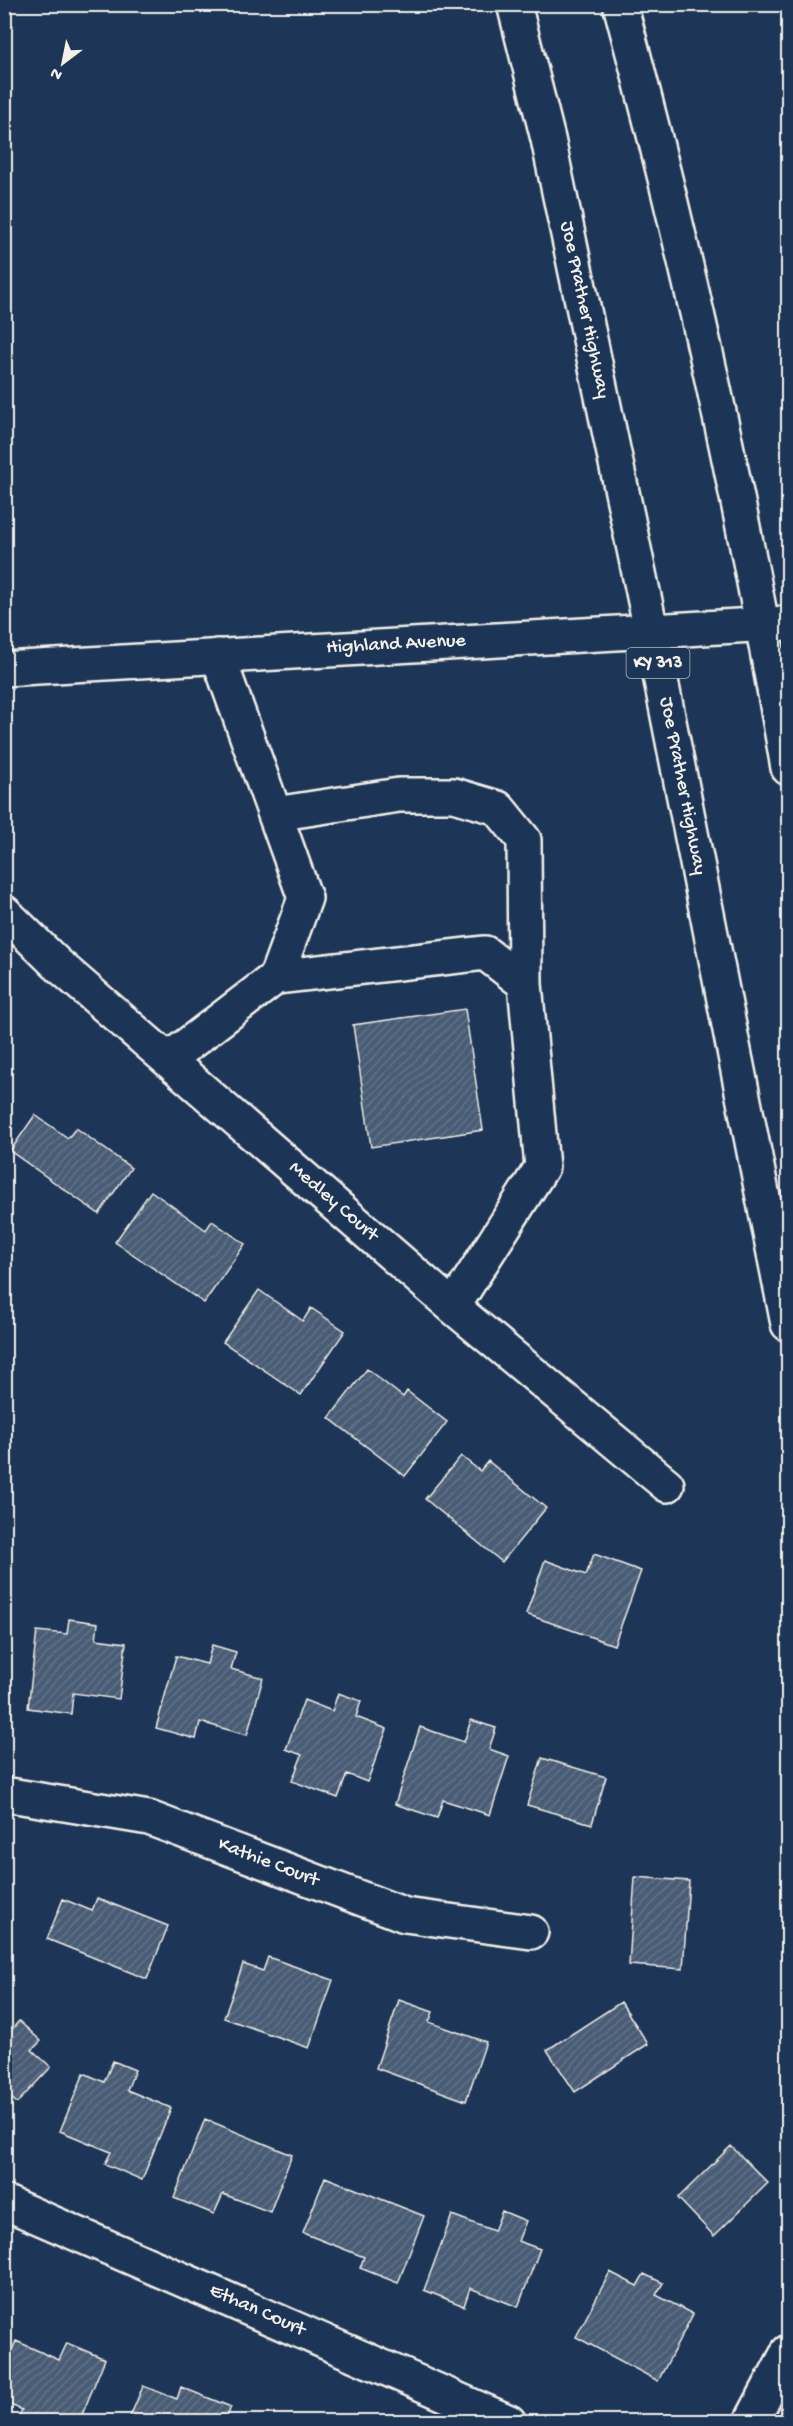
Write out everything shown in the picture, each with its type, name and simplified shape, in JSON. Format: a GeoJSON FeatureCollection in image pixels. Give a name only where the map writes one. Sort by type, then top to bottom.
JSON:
{"type":"FeatureCollection","features":[{"type":"Feature","properties":{"kind":"main road","name":"Joe Prather Highway"},"geometry":{"type":"LineString","coordinates":[[514,4],[548,139],[651,630],[789,1324]]}},
{"type":"Feature","properties":{"kind":"main road"},"geometry":{"type":"LineString","coordinates":[[620,4],[776,623],[789,768]]}},
{"type":"Feature","properties":{"kind":"main road","name":"Highland Avenue"},"geometry":{"type":"LineString","coordinates":[[4,669],[776,623]]}},
{"type":"Feature","properties":{"kind":"main road"},"geometry":{"type":"LineString","coordinates":[[218,656],[305,898],[276,978]]}},
{"type":"Feature","properties":{"kind":"main road"},"geometry":{"type":"LineString","coordinates":[[275,814],[399,795],[454,795],[498,808],[524,840],[525,984],[542,1167],[453,1307]]}},
{"type":"Feature","properties":{"kind":"main road","name":"Medley Court"},"geometry":{"type":"LineString","coordinates":[[4,912],[56,963],[453,1307],[668,1485]]}},
{"type":"Feature","properties":{"kind":"main road"},"geometry":{"type":"LineString","coordinates":[[169,1059],[276,978],[485,953],[525,984]]}},
{"type":"Feature","properties":{"kind":"main road","name":"Kathie Court"},"geometry":{"type":"LineString","coordinates":[[4,1794],[149,1818],[405,1915],[531,1932]]}},
{"type":"Feature","properties":{"kind":"main road","name":"Ethan Court"},"geometry":{"type":"LineString","coordinates":[[4,2202],[509,2421]]}},
{"type":"Feature","properties":{"kind":"main road"},"geometry":{"type":"LineString","coordinates":[[751,2421],[789,2352]]}},
{"type":"Feature","properties":{"kind":"building"},"geometry":{"type":"Polygon","coordinates":[[[465,1009],[483,1130],[371,1147],[353,1025],[465,1009]]]}},
{"type":"Feature","properties":{"kind":"building"},"geometry":{"type":"Polygon","coordinates":[[[35,1115],[68,1138],[76,1128],[131,1168],[99,1214],[10,1151],[35,1115]]]}},
{"type":"Feature","properties":{"kind":"building"},"geometry":{"type":"Polygon","coordinates":[[[151,1191],[206,1230],[212,1221],[245,1244],[204,1303],[115,1242],[151,1191]]]}},
{"type":"Feature","properties":{"kind":"building"},"geometry":{"type":"Polygon","coordinates":[[[259,1290],[303,1321],[311,1308],[345,1331],[301,1395],[223,1342],[259,1290]]]}},
{"type":"Feature","properties":{"kind":"building"},"geometry":{"type":"Polygon","coordinates":[[[367,1369],[403,1397],[407,1391],[447,1422],[405,1476],[329,1418],[367,1369]]]}},
{"type":"Feature","properties":{"kind":"building"},"geometry":{"type":"Polygon","coordinates":[[[461,1456],[480,1471],[488,1461],[546,1508],[502,1562],[425,1499],[461,1456]]]}},
{"type":"Feature","properties":{"kind":"building"},"geometry":{"type":"Polygon","coordinates":[[[594,1554],[641,1571],[614,1645],[526,1614],[545,1560],[586,1575],[594,1554]]]}},
{"type":"Feature","properties":{"kind":"building"},"geometry":{"type":"Polygon","coordinates":[[[69,1619],[98,1623],[96,1639],[126,1643],[119,1699],[73,1693],[71,1714],[28,1708],[37,1631],[67,1634],[69,1619]]]}},
{"type":"Feature","properties":{"kind":"building"},"geometry":{"type":"Polygon","coordinates":[[[212,1645],[236,1652],[231,1669],[263,1678],[247,1735],[200,1722],[196,1739],[156,1728],[176,1656],[207,1664],[212,1645]]]}},
{"type":"Feature","properties":{"kind":"building"},"geometry":{"type":"Polygon","coordinates":[[[338,1693],[361,1701],[356,1717],[387,1729],[367,1782],[347,1774],[338,1798],[292,1781],[302,1755],[286,1749],[304,1700],[332,1711],[338,1693]]]}},
{"type":"Feature","properties":{"kind":"building"},"geometry":{"type":"Polygon","coordinates":[[[471,1720],[496,1728],[489,1749],[509,1756],[490,1815],[443,1800],[437,1818],[395,1804],[420,1727],[464,1742],[471,1720]]]}},
{"type":"Feature","properties":{"kind":"building"},"geometry":{"type":"Polygon","coordinates":[[[542,1758],[606,1777],[592,1824],[527,1805],[542,1758]]]}},
{"type":"Feature","properties":{"kind":"building"},"geometry":{"type":"Polygon","coordinates":[[[635,1877],[689,1881],[683,1969],[629,1965],[635,1877]]]}},
{"type":"Feature","properties":{"kind":"building"},"geometry":{"type":"Polygon","coordinates":[[[97,1898],[168,1926],[147,1979],[47,1939],[63,1899],[92,1911],[97,1898]]]}},
{"type":"Feature","properties":{"kind":"building"},"geometry":{"type":"Polygon","coordinates":[[[268,1957],[333,1980],[309,2048],[224,2018],[243,1964],[263,1971],[268,1957]]]}},
{"type":"Feature","properties":{"kind":"building"},"geometry":{"type":"Polygon","coordinates":[[[399,2000],[433,2012],[429,2022],[486,2042],[466,2101],[376,2068],[399,2000]]]}},
{"type":"Feature","properties":{"kind":"building"},"geometry":{"type":"Polygon","coordinates":[[[621,2002],[648,2044],[575,2092],[547,2050],[621,2002]]]}},
{"type":"Feature","properties":{"kind":"building"},"geometry":{"type":"Polygon","coordinates":[[[19,2021],[41,2041],[32,2050],[51,2067],[17,2103],[4,2092],[4,2022],[12,2029],[19,2021]]]}},
{"type":"Feature","properties":{"kind":"building"},"geometry":{"type":"Polygon","coordinates":[[[113,2061],[135,2070],[127,2090],[171,2108],[142,2180],[105,2164],[111,2152],[60,2131],[84,2073],[104,2082],[113,2061]]]}},
{"type":"Feature","properties":{"kind":"building"},"geometry":{"type":"Polygon","coordinates":[[[205,2119],[292,2155],[270,2212],[223,2194],[214,2214],[174,2198],[205,2119]]]}},
{"type":"Feature","properties":{"kind":"building"},"geometry":{"type":"Polygon","coordinates":[[[731,2146],[768,2183],[714,2236],[678,2198],[731,2146]]]}},
{"type":"Feature","properties":{"kind":"building"},"geometry":{"type":"Polygon","coordinates":[[[325,2177],[424,2216],[398,2283],[360,2268],[364,2257],[303,2233],[325,2177]]]}},
{"type":"Feature","properties":{"kind":"building"},"geometry":{"type":"Polygon","coordinates":[[[502,2211],[526,2221],[518,2241],[540,2249],[518,2307],[470,2288],[464,2306],[424,2290],[452,2215],[494,2231],[502,2211]]]}},
{"type":"Feature","properties":{"kind":"building"},"geometry":{"type":"Polygon","coordinates":[[[610,2272],[637,2286],[644,2274],[663,2283],[656,2295],[693,2314],[658,2381],[576,2337],[610,2272]]]}},
{"type":"Feature","properties":{"kind":"building"},"geometry":{"type":"Polygon","coordinates":[[[16,2341],[59,2360],[67,2343],[105,2359],[79,2422],[58,2422],[47,2417],[45,2422],[16,2422],[22,2410],[4,2402],[4,2368],[16,2341]]]}},
{"type":"Feature","properties":{"kind":"building"},"geometry":{"type":"Polygon","coordinates":[[[143,2386],[177,2399],[181,2387],[231,2407],[225,2422],[128,2422],[143,2386]]]}}]}
